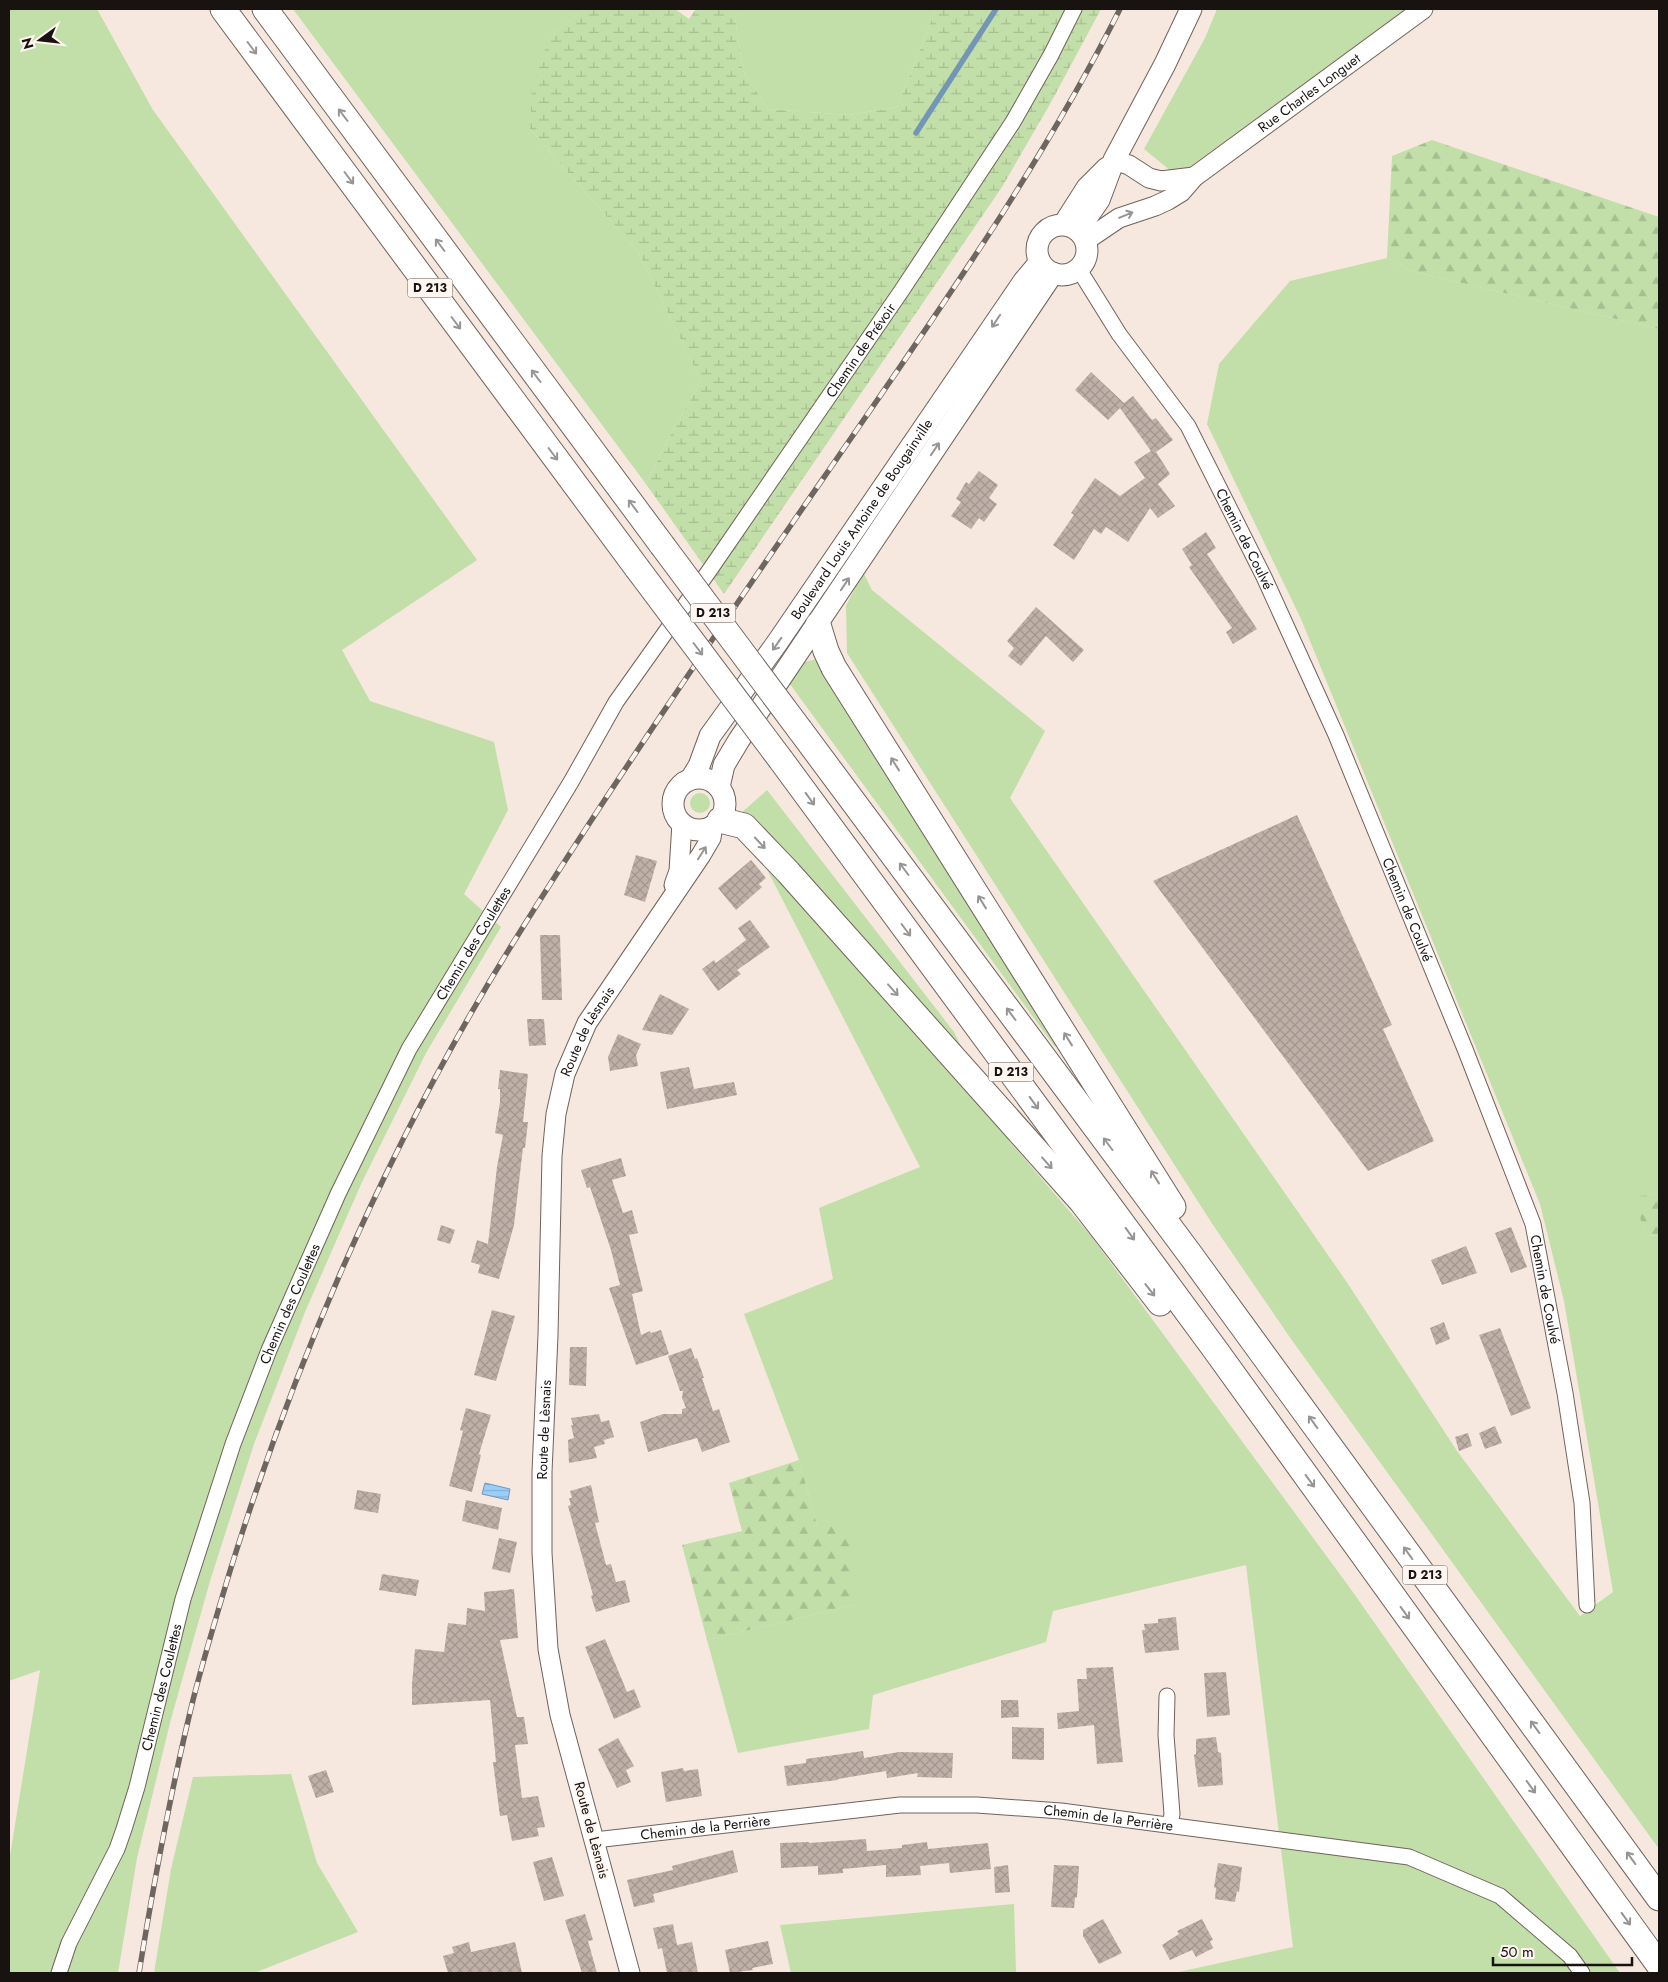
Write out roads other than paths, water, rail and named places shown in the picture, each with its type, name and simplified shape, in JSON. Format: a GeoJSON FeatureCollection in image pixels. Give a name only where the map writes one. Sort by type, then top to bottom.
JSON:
{"type":"FeatureCollection","features":[{"type":"Feature","properties":{"kind":"highway","name":"D 213"},"geometry":{"type":"LineString","coordinates":[[223,9],[781,760],[1240,1385],[1659,1965]]}},
{"type":"Feature","properties":{"kind":"highway","name":"D 213"},"geometry":{"type":"LineString","coordinates":[[264,9],[1189,1253],[1659,1898]]}},
{"type":"Feature","properties":{"kind":"highway"},"geometry":{"type":"LineString","coordinates":[[818,625],[826,651],[834,668],[1176,1213],[1186,1235],[1189,1253]]}},
{"type":"Feature","properties":{"kind":"highway"},"geometry":{"type":"LineString","coordinates":[[716,822],[744,826],[788,872],[1082,1202],[1202,1357],[1240,1385]]}},
{"type":"Feature","properties":{"kind":"main road"},"geometry":{"type":"LineString","coordinates":[[1075,232],[1048,228],[1038,239],[1037,254],[1046,267],[1066,274],[1078,268],[1086,255],[1075,232],[1088,188],[1114,160],[1165,64],[1191,9]]}},
{"type":"Feature","properties":{"kind":"main road","name":"Boulevard Louis Antoine de Bougainville"},"geometry":{"type":"LineString","coordinates":[[719,787],[724,766],[818,625],[1046,267]]}},
{"type":"Feature","properties":{"kind":"main road","name":"Boulevard Louis Antoine de Bougainville"},"geometry":{"type":"LineString","coordinates":[[690,779],[699,766],[710,736],[777,643],[1024,281],[1046,267]]}},
{"type":"Feature","properties":{"kind":"main road"},"geometry":{"type":"LineString","coordinates":[[690,779],[706,779],[719,787],[725,803],[716,822],[705,829],[696,829],[682,823],[674,810],[675,795],[679,788],[690,779]]}},
{"type":"Feature","properties":{"kind":"street","name":"Chemin de Prévoir"},"geometry":{"type":"LineString","coordinates":[[630,681],[709,571],[902,290],[1008,130],[1051,55],[1074,9]]}},
{"type":"Feature","properties":{"kind":"street","name":"Rue Charles Longuet"},"geometry":{"type":"LineString","coordinates":[[1075,232],[1155,206],[1181,192],[1194,177],[1423,9]]}},
{"type":"Feature","properties":{"kind":"street","name":"Rue Charles Longuet"},"geometry":{"type":"LineString","coordinates":[[1114,160],[1129,165],[1149,178],[1161,181],[1194,177]]}},
{"type":"Feature","properties":{"kind":"street","name":"Chemin de Coulvé"},"geometry":{"type":"LineString","coordinates":[[1078,268],[1119,334],[1188,426],[1264,577],[1336,735],[1465,1050],[1530,1215],[1565,1393],[1582,1503],[1587,1605]]}},
{"type":"Feature","properties":{"kind":"street","name":"Chemin des Coulettes"},"geometry":{"type":"LineString","coordinates":[[59,1973],[69,1943],[117,1849],[124,1829],[137,1787],[183,1599],[208,1519],[246,1410],[291,1299],[338,1194],[409,1049],[630,681]]}},
{"type":"Feature","properties":{"kind":"street","name":"Route de Lèsnais"},"geometry":{"type":"LineString","coordinates":[[630,1973],[560,1714],[548,1639],[542,1554],[542,1472],[548,1335],[552,1156],[556,1114],[565,1074],[586,1023],[711,838],[716,822]]}},
{"type":"Feature","properties":{"kind":"street","name":"Route de Lèsnais"},"geometry":{"type":"LineString","coordinates":[[665,907],[679,872],[682,823]]}},
{"type":"Feature","properties":{"kind":"street"},"geometry":{"type":"LineString","coordinates":[[1167,1696],[1166,1736],[1172,1814],[1170,1825]]}},
{"type":"Feature","properties":{"kind":"street","name":"Chemin de la Perrière"},"geometry":{"type":"LineString","coordinates":[[595,1840],[900,1805],[977,1805],[1061,1811],[1409,1857],[1500,1896],[1570,1956],[1582,1973]]}},
{"type":"Feature","properties":{"kind":"water"},"geometry":{"type":"Polygon","coordinates":[[[485,1483],[510,1489],[508,1500],[482,1494],[485,1483]]]}},
{"type":"Feature","properties":{"kind":"waterway"},"geometry":{"type":"LineString","coordinates":[[916,133],[996,9]]}},
{"type":"Feature","properties":{"kind":"railway"},"geometry":{"type":"LineString","coordinates":[[139,1973],[177,1768],[193,1700],[230,1571],[286,1408],[318,1327],[388,1170],[427,1093],[469,1017],[555,876],[732,611],[935,316],[1001,216],[1063,114],[1120,9]]}}]}
